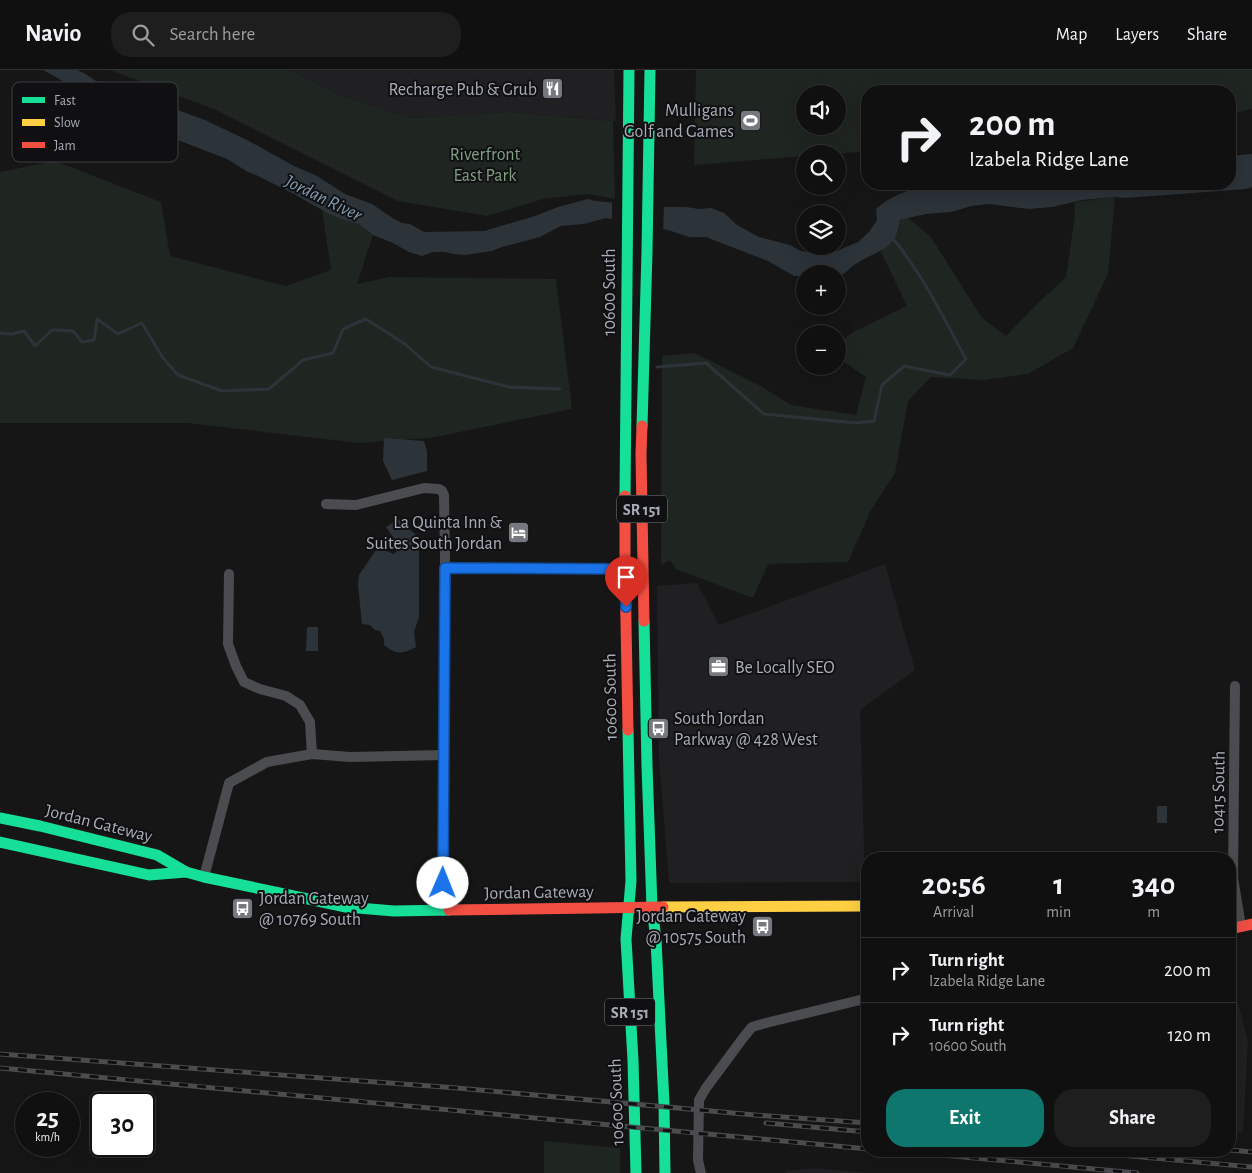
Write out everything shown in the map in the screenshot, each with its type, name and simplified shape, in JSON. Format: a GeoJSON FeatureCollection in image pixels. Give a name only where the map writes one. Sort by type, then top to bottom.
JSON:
{"type":"FeatureCollection","features":[{"type":"Feature","properties":{"kind":"main road","name":"10600 South"},"geometry":{"type":"LineString","coordinates":[[629,70],[625,569],[631,876],[626,939],[636,1173]]}},
{"type":"Feature","properties":{"kind":"main road","name":"10600 South"},"geometry":{"type":"LineString","coordinates":[[650,70],[641,454],[647,766],[652,907],[656,940],[664,1103],[665,1173]]}},
{"type":"Feature","properties":{"kind":"main road"},"geometry":{"type":"LineString","coordinates":[[0,808],[10,812],[25,823]]}},
{"type":"Feature","properties":{"kind":"main road","name":"Jordan Gateway"},"geometry":{"type":"LineString","coordinates":[[0,818],[157,855],[186,872],[204,877],[346,907],[394,912],[629,907],[861,906]]}},
{"type":"Feature","properties":{"kind":"main road","name":"Jordan Gateway"},"geometry":{"type":"LineString","coordinates":[[0,842],[149,875],[186,872]]}},
{"type":"Feature","properties":{"kind":"street"},"geometry":{"type":"LineString","coordinates":[[326,504],[356,505],[424,488],[438,489],[444,495],[443,911]]}},
{"type":"Feature","properties":{"kind":"street"},"geometry":{"type":"LineString","coordinates":[[445,568],[625,569]]}},
{"type":"Feature","properties":{"kind":"street"},"geometry":{"type":"LineString","coordinates":[[229,574],[228,644],[236,666],[244,682],[260,689],[286,696],[300,705],[310,722],[312,754]]}},
{"type":"Feature","properties":{"kind":"street","name":"10415 South"},"geometry":{"type":"LineString","coordinates":[[1234,852],[1235,686]]}},
{"type":"Feature","properties":{"kind":"street"},"geometry":{"type":"LineString","coordinates":[[204,877],[230,782],[267,762],[312,754],[350,757],[444,755]]}},
{"type":"Feature","properties":{"kind":"street","name":"10415 South"},"geometry":{"type":"LineString","coordinates":[[1236,892],[1241,926]]}},
{"type":"Feature","properties":{"kind":"street"},"geometry":{"type":"LineString","coordinates":[[701,1173],[698,1160],[700,1100],[706,1088],[752,1028],[861,1000]]}},
{"type":"Feature","properties":{"kind":"shaded area"},"geometry":{"type":"Polygon","coordinates":[[[289,70],[614,70],[616,121],[511,112],[411,118],[339,95],[289,70]]]}},
{"type":"Feature","properties":{"kind":"shaded area"},"geometry":{"type":"Polygon","coordinates":[[[885,564],[915,670],[860,710],[864,852],[861,852],[861,882],[669,883],[659,758],[657,586],[697,583],[719,625],[885,564]]]}},
{"type":"Feature","properties":{"kind":"shaded area"},"geometry":{"type":"Polygon","coordinates":[[[1236,995],[1248,1040],[1243,1132],[1236,1131],[1236,995]]]}},
{"type":"Feature","properties":{"kind":"shaded area"},"geometry":{"type":"Polygon","coordinates":[[[815,1168],[867,1173],[784,1173],[815,1168]]]}},
{"type":"Feature","properties":{"kind":"green space","name":"Riverfront East Park"},"geometry":{"type":"Polygon","coordinates":[[[110,70],[289,70],[339,95],[411,118],[511,112],[613,121],[615,199],[588,194],[543,199],[487,216],[398,201],[216,110],[178,96],[178,82],[142,82],[110,70]]]}},
{"type":"Feature","properties":{"kind":"green space","name":"Mulligans Golf and Games"},"geometry":{"type":"Polygon","coordinates":[[[696,70],[1252,70],[1252,109],[1236,113],[1236,85],[861,85],[861,152],[846,153],[846,145],[796,145],[796,157],[694,165],[696,70]]]}},
{"type":"Feature","properties":{"kind":"green space"},"geometry":{"type":"Polygon","coordinates":[[[58,162],[161,202],[170,256],[286,286],[331,270],[322,209],[344,220],[359,224],[373,235],[357,284],[389,277],[556,279],[572,409],[430,438],[359,443],[188,423],[0,423],[0,172],[58,162]]]}},
{"type":"Feature","properties":{"kind":"green space"},"geometry":{"type":"Polygon","coordinates":[[[1115,197],[1108,274],[1073,348],[1028,374],[983,380],[931,377],[908,401],[895,473],[871,510],[848,562],[768,564],[753,598],[676,569],[670,560],[661,565],[662,356],[695,353],[759,385],[791,405],[856,415],[866,377],[846,363],[846,337],[855,331],[907,306],[881,252],[899,229],[900,220],[908,218],[931,237],[982,318],[1006,336],[1066,277],[1075,215],[1074,202],[1115,197]]]}},
{"type":"Feature","properties":{"kind":"green space"},"geometry":{"type":"Polygon","coordinates":[[[544,1141],[620,1148],[620,1173],[544,1173],[544,1141]]]}},
{"type":"Feature","properties":{"kind":"water"},"geometry":{"type":"Polygon","coordinates":[[[43,70],[77,70],[100,82],[63,82],[43,70]]]}},
{"type":"Feature","properties":{"kind":"water","name":"Jordan River"},"geometry":{"type":"Polygon","coordinates":[[[178,110],[205,120],[247,140],[294,166],[317,176],[345,194],[372,204],[394,219],[410,224],[424,232],[484,231],[588,199],[662,207],[711,208],[724,213],[737,225],[759,237],[796,248],[796,255],[846,255],[846,247],[858,242],[869,232],[877,220],[876,209],[889,199],[910,190],[1233,190],[1082,200],[1052,207],[1029,209],[989,204],[972,206],[951,212],[925,214],[900,220],[898,231],[884,249],[862,260],[846,272],[846,265],[796,265],[796,276],[794,276],[768,261],[706,237],[689,237],[668,230],[606,218],[584,224],[561,226],[540,237],[492,251],[465,255],[433,252],[422,256],[373,235],[359,224],[329,214],[294,194],[248,172],[227,159],[178,140],[178,110]]]}},
{"type":"Feature","properties":{"kind":"water"},"geometry":{"type":"Polygon","coordinates":[[[1252,154],[1252,187],[1236,190],[1236,155],[1252,154]]]}},
{"type":"Feature","properties":{"kind":"water"},"geometry":{"type":"Polygon","coordinates":[[[384,438],[424,441],[427,451],[427,471],[392,480],[383,461],[384,438]]]}},
{"type":"Feature","properties":{"kind":"water"},"geometry":{"type":"Polygon","coordinates":[[[398,519],[416,535],[419,546],[419,617],[414,632],[416,647],[407,651],[396,652],[384,645],[384,639],[380,631],[375,630],[370,625],[362,624],[358,585],[359,575],[376,550],[394,554],[398,550],[398,544],[386,527],[398,519]]]}},
{"type":"Feature","properties":{"kind":"water"},"geometry":{"type":"Polygon","coordinates":[[[307,627],[318,627],[318,651],[306,651],[307,627]]]}},
{"type":"Feature","properties":{"kind":"water"},"geometry":{"type":"Polygon","coordinates":[[[1157,806],[1167,806],[1167,823],[1157,823],[1157,806]]]}},
{"type":"Feature","properties":{"kind":"pier"},"geometry":{"type":"Polygon","coordinates":[[[612,200],[664,205],[663,232],[612,222],[612,200]]]}},
{"type":"Feature","properties":{"kind":"waterway"},"geometry":{"type":"LineString","coordinates":[[657,367],[706,363],[764,414],[856,423],[874,421],[882,385],[904,366],[950,375],[966,359],[913,265],[891,236]]}},
{"type":"Feature","properties":{"kind":"waterway"},"geometry":{"type":"LineString","coordinates":[[0,333],[12,334],[24,331],[35,346],[52,330],[73,331],[82,342],[94,340],[97,319],[118,334],[142,323],[163,358],[178,375],[222,391],[269,389],[303,360],[333,353],[343,329],[366,319],[405,344],[431,367],[509,387],[560,389]]}},
{"type":"Feature","properties":{"kind":"railway"},"geometry":{"type":"LineString","coordinates":[[0,1054],[457,1088],[755,1115],[861,1123]]}},
{"type":"Feature","properties":{"kind":"railway"},"geometry":{"type":"LineString","coordinates":[[0,1068],[861,1148]]}},
{"type":"Feature","properties":{"kind":"railway"},"geometry":{"type":"LineString","coordinates":[[766,1123],[861,1131]]}},
{"type":"Feature","properties":{"kind":"railway"},"geometry":{"type":"LineString","coordinates":[[1236,1151],[1252,1152]]}},
{"type":"Feature","properties":{"kind":"railway"},"geometry":{"type":"LineString","coordinates":[[963,1157],[1137,1173]]}},
{"type":"Feature","properties":{"kind":"railway"},"geometry":{"type":"LineString","coordinates":[[1142,1157],[1252,1167]]}},
{"type":"Feature","properties":{"kind":"traffic: fast"},"geometry":{"type":"LineString","coordinates":[[625,496],[629,70]]}},
{"type":"Feature","properties":{"kind":"traffic: fast"},"geometry":{"type":"LineString","coordinates":[[642,426],[650,70]]}},
{"type":"Feature","properties":{"kind":"traffic: fast"},"geometry":{"type":"LineString","coordinates":[[644,621],[652,907],[656,940],[664,1103],[665,1173]]}},
{"type":"Feature","properties":{"kind":"traffic: fast"},"geometry":{"type":"LineString","coordinates":[[628,730],[631,881],[626,939],[633,1060],[636,1173]]}},
{"type":"Feature","properties":{"kind":"traffic: fast"},"geometry":{"type":"LineString","coordinates":[[0,818],[157,855],[186,872],[204,877],[346,907],[394,911],[449,910]]}},
{"type":"Feature","properties":{"kind":"traffic: fast"},"geometry":{"type":"LineString","coordinates":[[0,842],[149,875],[186,872]]}},
{"type":"Feature","properties":{"kind":"traffic: slow"},"geometry":{"type":"LineString","coordinates":[[663,907],[861,906]]}},
{"type":"Feature","properties":{"kind":"traffic: jam"},"geometry":{"type":"LineString","coordinates":[[642,426],[644,621]]}},
{"type":"Feature","properties":{"kind":"traffic: jam"},"geometry":{"type":"LineString","coordinates":[[625,496],[628,730]]}},
{"type":"Feature","properties":{"kind":"traffic: jam"},"geometry":{"type":"LineString","coordinates":[[449,910],[663,907]]}},
{"type":"Feature","properties":{"kind":"traffic: jam"},"geometry":{"type":"LineString","coordinates":[[1236,928],[1252,924]]}},
{"type":"Feature","properties":{"kind":"place","name":"Recharge Pub & Grub"},"geometry":{"type":"Point","coordinates":[553,89]}},
{"type":"Feature","properties":{"kind":"place","name":"Mulligans Golf and Games"},"geometry":{"type":"Point","coordinates":[750,120]}},
{"type":"Feature","properties":{"kind":"place","name":"La Quinta Inn & Suites South Jordan"},"geometry":{"type":"Point","coordinates":[518,532]}},
{"type":"Feature","properties":{"kind":"place","name":"Be Locally SEO"},"geometry":{"type":"Point","coordinates":[719,667]}},
{"type":"Feature","properties":{"kind":"place","name":"South Jordan Parkway @ 428 West"},"geometry":{"type":"Point","coordinates":[658,728]}},
{"type":"Feature","properties":{"kind":"place","name":"Jordan Gateway @ 10769 South"},"geometry":{"type":"Point","coordinates":[243,908]}},
{"type":"Feature","properties":{"kind":"place","name":"Jordan Gateway @ 10575 South"},"geometry":{"type":"Point","coordinates":[762,926]}},
{"type":"Feature","properties":{"kind":"route"},"geometry":{"type":"LineString","coordinates":[[443,883],[445,568],[625,569],[626,607]]}}]}
